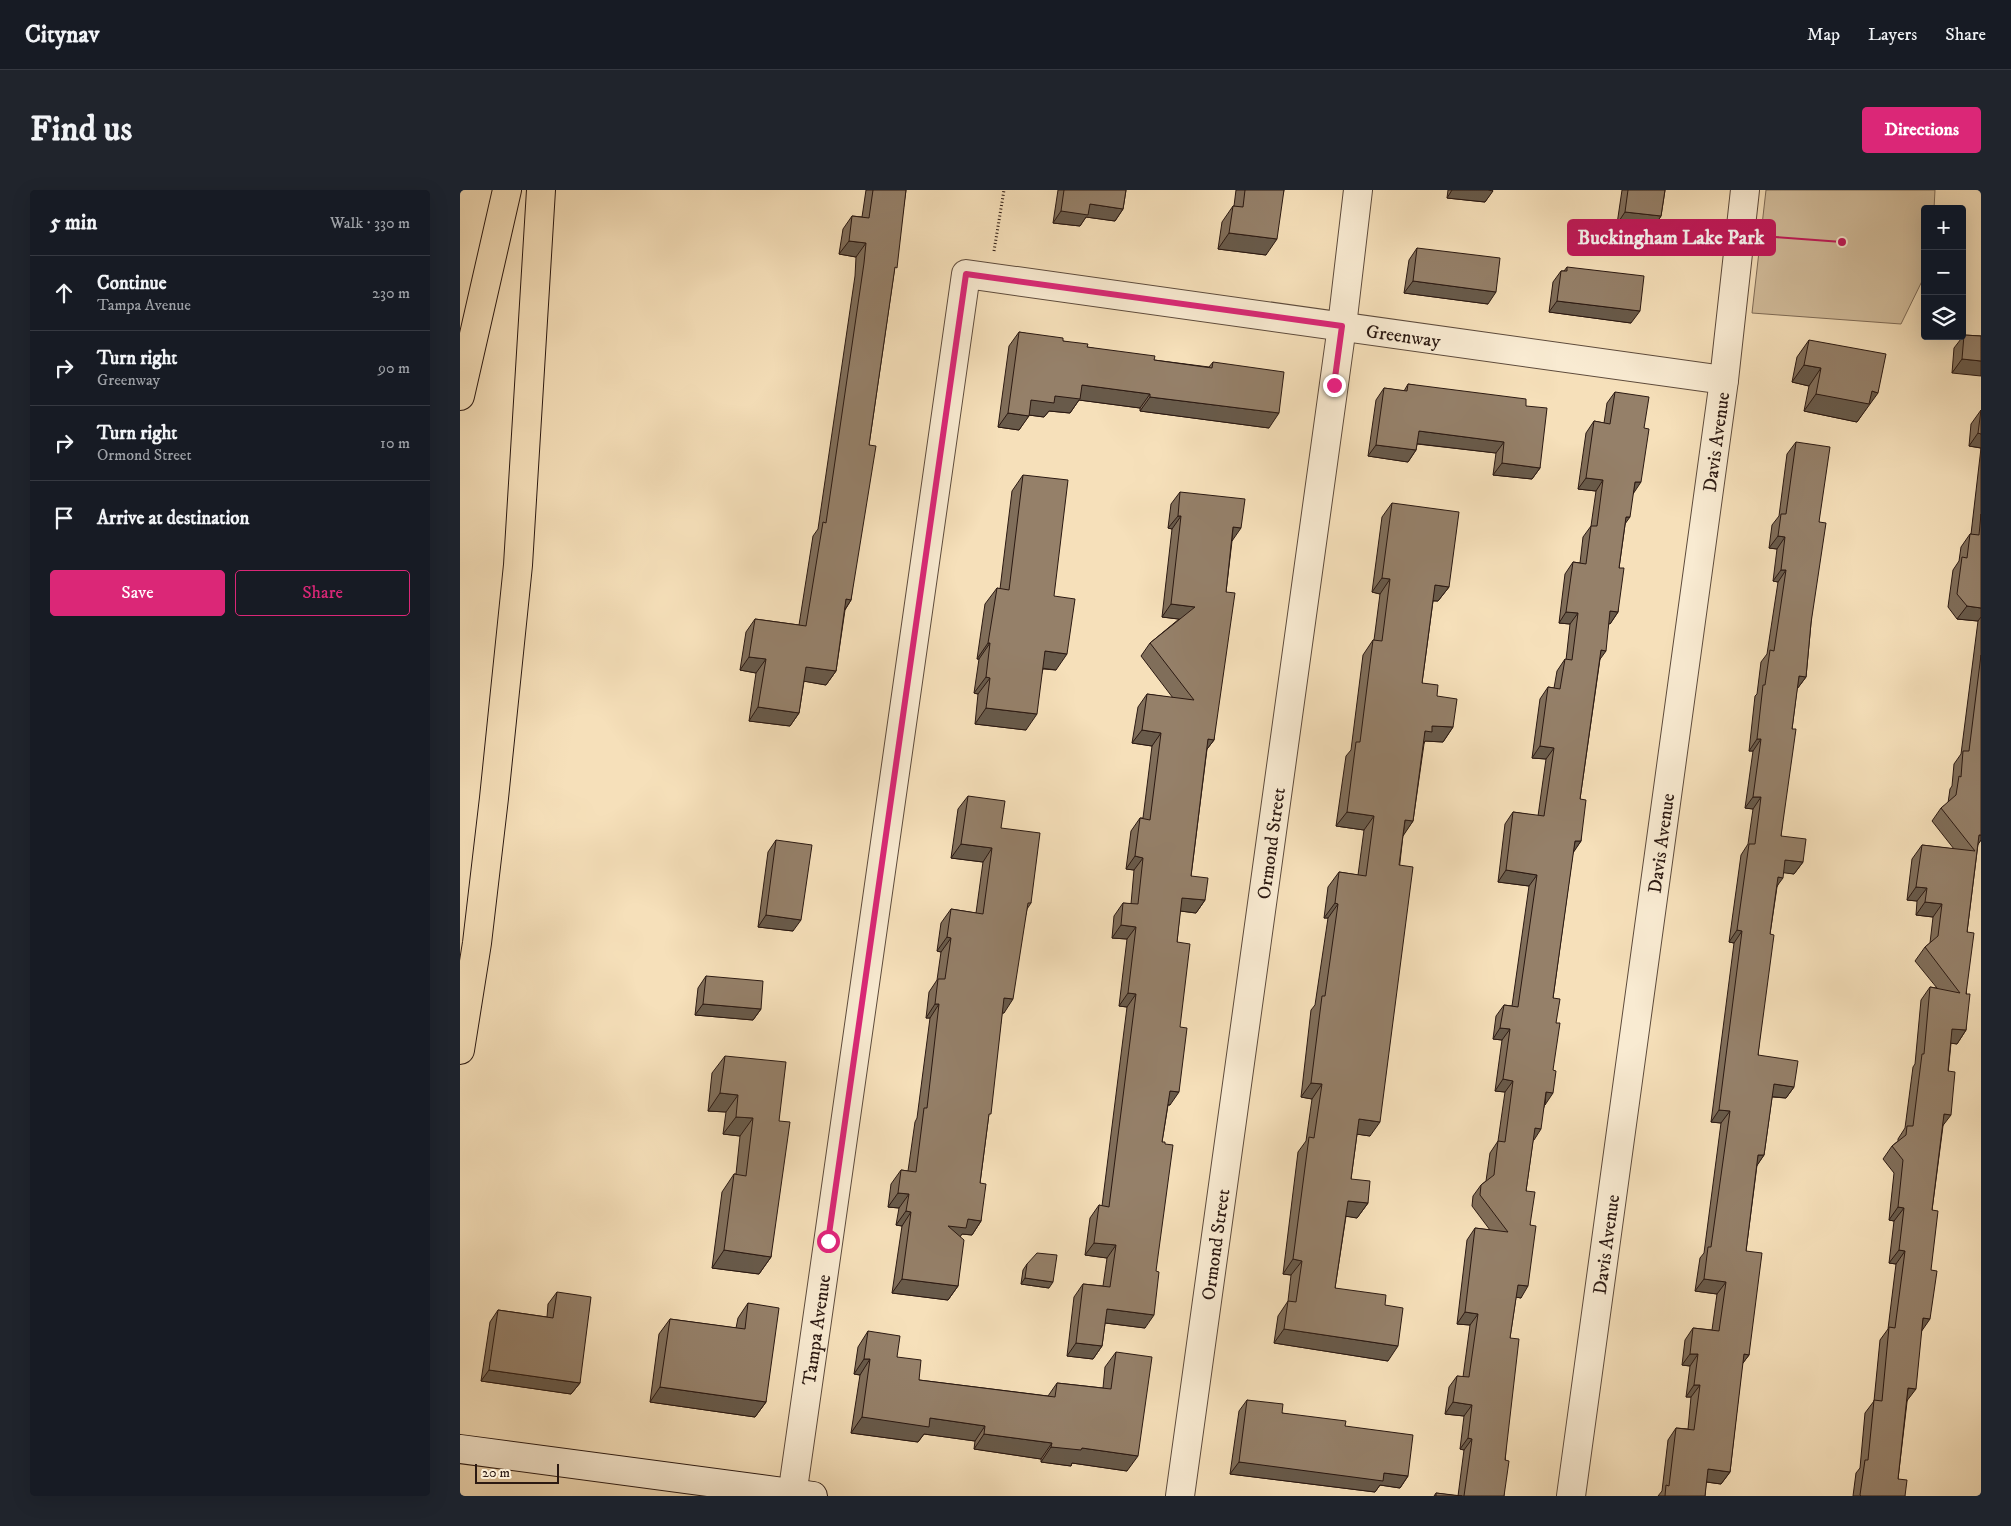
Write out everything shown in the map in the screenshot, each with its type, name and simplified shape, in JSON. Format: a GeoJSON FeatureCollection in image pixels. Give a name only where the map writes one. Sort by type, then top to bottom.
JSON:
{"type":"FeatureCollection","features":[{"type":"Feature","properties":{"kind":"highway"},"geometry":{"type":"LineString","coordinates":[[460,396],[507,190]]}},
{"type":"Feature","properties":{"kind":"highway"},"geometry":{"type":"LineString","coordinates":[[460,1050],[482,894],[516,584],[540,190]]}},
{"type":"Feature","properties":{"kind":"street","name":"Ormond Street"},"geometry":{"type":"LineString","coordinates":[[1180,1496],[1342,326],[1358,190]]}},
{"type":"Feature","properties":{"kind":"street","name":"Davis Avenue"},"geometry":{"type":"LineString","coordinates":[[1571,1496],[1724,380],[1745,190]]}},
{"type":"Feature","properties":{"kind":"street","name":"Greenway"},"geometry":{"type":"LineString","coordinates":[[978,275],[1724,380]]}},
{"type":"Feature","properties":{"kind":"street","name":"Tampa Avenue"},"geometry":{"type":"LineString","coordinates":[[799,1495],[978,275]]}},
{"type":"Feature","properties":{"kind":"street"},"geometry":{"type":"LineString","coordinates":[[460,1449],[799,1495]]}},
{"type":"Feature","properties":{"kind":"path"},"geometry":{"type":"LineString","coordinates":[[978,275],[1004,190]]}},
{"type":"Feature","properties":{"kind":"shaded area"},"geometry":{"type":"Polygon","coordinates":[[[1766,190],[1935,190],[1934,205],[1921,205],[1921,283],[1901,324],[1752,313],[1766,190]]]}},
{"type":"Feature","properties":{"kind":"building"},"geometry":{"type":"Polygon","coordinates":[[[873,190],[906,190],[897,268],[895,267],[869,445],[876,446],[851,600],[846,599],[836,671],[806,667],[799,713],[758,707],[766,659],[749,657],[755,619],[806,626],[823,522],[826,523],[864,263],[866,243],[849,241],[852,216],[869,218],[873,190]]]}},
{"type":"Feature","properties":{"kind":"building"},"geometry":{"type":"Polygon","coordinates":[[[1064,190],[1126,190],[1123,209],[1090,204],[1088,215],[1061,211],[1064,190]]]}},
{"type":"Feature","properties":{"kind":"building"},"geometry":{"type":"Polygon","coordinates":[[[1245,190],[1284,190],[1277,239],[1229,233],[1233,206],[1243,207],[1245,190]]]}},
{"type":"Feature","properties":{"kind":"building"},"geometry":{"type":"Polygon","coordinates":[[[1628,190],[1665,190],[1661,216],[1625,212],[1628,190]]]}},
{"type":"Feature","properties":{"kind":"building"},"geometry":{"type":"Polygon","coordinates":[[[1417,248],[1500,258],[1496,292],[1413,281],[1417,248]]]}},
{"type":"Feature","properties":{"kind":"building"},"geometry":{"type":"Polygon","coordinates":[[[1567,267],[1644,276],[1640,311],[1557,301],[1561,271],[1567,271],[1567,267]]]}},
{"type":"Feature","properties":{"kind":"building"},"geometry":{"type":"Polygon","coordinates":[[[1019,332],[1063,338],[1063,341],[1088,344],[1087,347],[1155,356],[1154,360],[1212,368],[1213,362],[1284,372],[1279,413],[1150,397],[1150,394],[1082,385],[1080,399],[1055,396],[1054,403],[1031,400],[1029,416],[1008,413],[1019,332]]]}},
{"type":"Feature","properties":{"kind":"building"},"geometry":{"type":"Polygon","coordinates":[[[1966,335],[1981,336],[1981,361],[1962,359],[1964,340],[1966,340],[1966,335]]]}},
{"type":"Feature","properties":{"kind":"building"},"geometry":{"type":"Polygon","coordinates":[[[1809,340],[1886,354],[1878,393],[1872,391],[1869,404],[1816,394],[1821,368],[1804,365],[1809,340]]]}},
{"type":"Feature","properties":{"kind":"building"},"geometry":{"type":"Polygon","coordinates":[[[1408,384],[1526,399],[1526,406],[1547,408],[1540,468],[1502,463],[1504,442],[1419,431],[1416,450],[1376,445],[1384,388],[1407,391],[1408,384]]]}},
{"type":"Feature","properties":{"kind":"building"},"geometry":{"type":"Polygon","coordinates":[[[1615,392],[1649,397],[1644,428],[1649,429],[1641,482],[1635,482],[1630,517],[1626,517],[1619,568],[1624,568],[1618,612],[1610,611],[1606,651],[1601,650],[1580,799],[1586,800],[1581,841],[1575,841],[1553,998],[1560,999],[1556,1023],[1560,1023],[1553,1070],[1556,1071],[1553,1093],[1546,1092],[1541,1129],[1535,1128],[1526,1191],[1535,1192],[1530,1225],[1536,1226],[1528,1286],[1518,1285],[1510,1338],[1519,1339],[1505,1460],[1509,1461],[1504,1496],[1464,1496],[1472,1439],[1468,1438],[1472,1405],[1453,1402],[1457,1376],[1469,1377],[1478,1314],[1465,1312],[1475,1228],[1508,1232],[1480,1195],[1481,1185],[1494,1175],[1498,1141],[1505,1142],[1513,1081],[1503,1079],[1510,1029],[1500,1028],[1504,1005],[1518,1007],[1537,875],[1506,870],[1513,812],[1544,816],[1554,748],[1540,746],[1548,687],[1560,689],[1565,659],[1572,660],[1578,613],[1566,612],[1573,562],[1586,564],[1591,526],[1597,526],[1603,480],[1586,478],[1594,421],[1610,424],[1615,392]]]}},
{"type":"Feature","properties":{"kind":"building"},"geometry":{"type":"Polygon","coordinates":[[[1981,410],[1981,434],[1978,433],[1981,410]]]}},
{"type":"Feature","properties":{"kind":"building"},"geometry":{"type":"Polygon","coordinates":[[[1796,442],[1830,447],[1819,522],[1826,523],[1811,623],[1806,677],[1799,676],[1792,729],[1796,729],[1781,836],[1806,839],[1803,862],[1785,860],[1783,878],[1778,877],[1770,934],[1774,935],[1758,1055],[1798,1061],[1794,1087],[1774,1084],[1764,1155],[1758,1155],[1746,1251],[1762,1253],[1749,1355],[1744,1354],[1730,1472],[1708,1469],[1705,1496],[1665,1496],[1666,1485],[1669,1486],[1676,1428],[1694,1430],[1700,1385],[1694,1385],[1698,1354],[1690,1354],[1693,1328],[1719,1331],[1726,1282],[1704,1279],[1708,1247],[1711,1247],[1730,1111],[1719,1110],[1742,931],[1737,930],[1749,844],[1755,844],[1761,797],[1753,797],[1761,739],[1757,739],[1763,685],[1765,685],[1770,650],[1774,651],[1786,570],[1781,570],[1785,537],[1778,536],[1781,514],[1786,514],[1796,442]]]}},
{"type":"Feature","properties":{"kind":"building"},"geometry":{"type":"Polygon","coordinates":[[[1023,475],[1068,480],[1054,596],[1075,599],[1067,654],[1045,651],[1037,714],[986,708],[990,678],[986,677],[990,643],[988,643],[997,588],[1009,590],[1023,475]]]}},
{"type":"Feature","properties":{"kind":"building"},"geometry":{"type":"Polygon","coordinates":[[[1180,492],[1245,499],[1241,528],[1233,527],[1226,592],[1235,593],[1214,740],[1208,739],[1191,876],[1208,878],[1205,900],[1182,898],[1177,942],[1190,944],[1180,1027],[1187,1028],[1179,1092],[1170,1091],[1162,1142],[1173,1145],[1156,1271],[1159,1272],[1154,1315],[1107,1309],[1102,1346],[1076,1343],[1083,1284],[1110,1287],[1116,1245],[1094,1243],[1099,1205],[1109,1207],[1136,994],[1128,993],[1136,927],[1121,925],[1123,903],[1138,904],[1143,858],[1135,856],[1140,818],[1150,820],[1161,733],[1142,730],[1147,694],[1194,700],[1150,643],[1195,607],[1171,604],[1181,516],[1178,516],[1180,492]]]}},
{"type":"Feature","properties":{"kind":"building"},"geometry":{"type":"Polygon","coordinates":[[[1392,503],[1459,512],[1449,587],[1435,585],[1422,683],[1438,685],[1437,696],[1457,699],[1453,727],[1432,726],[1432,732],[1425,731],[1413,821],[1405,820],[1399,865],[1413,867],[1380,1122],[1359,1119],[1351,1179],[1370,1181],[1368,1203],[1348,1201],[1335,1288],[1386,1295],[1385,1305],[1403,1308],[1398,1346],[1284,1329],[1288,1301],[1296,1302],[1302,1261],[1293,1259],[1309,1137],[1314,1138],[1322,1084],[1311,1083],[1322,996],[1325,996],[1338,904],[1335,903],[1339,872],[1366,876],[1374,816],[1347,812],[1356,742],[1360,742],[1373,640],[1382,641],[1390,579],[1382,578],[1392,503]]]}},
{"type":"Feature","properties":{"kind":"building"},"geometry":{"type":"Polygon","coordinates":[[[1981,514],[1981,608],[1967,606],[1957,594],[1962,557],[1967,558],[1970,534],[1979,535],[1981,514]]]}},
{"type":"Feature","properties":{"kind":"building"},"geometry":{"type":"Polygon","coordinates":[[[1981,655],[1981,835],[1979,835],[1967,932],[1974,933],[1966,994],[1970,994],[1966,1030],[1952,1029],[1948,1071],[1955,1072],[1951,1115],[1944,1114],[1932,1210],[1938,1211],[1931,1270],[1937,1271],[1930,1319],[1923,1318],[1916,1389],[1908,1388],[1898,1479],[1907,1480],[1905,1496],[1861,1496],[1865,1460],[1868,1460],[1874,1400],[1882,1401],[1889,1327],[1895,1328],[1905,1251],[1899,1250],[1904,1208],[1898,1207],[1903,1160],[1892,1146],[1906,1135],[1907,1126],[1913,1126],[1922,1054],[1924,1054],[1930,987],[1960,993],[1925,947],[1938,936],[1942,904],[1925,902],[1927,888],[1916,887],[1922,845],[1975,851],[1941,808],[1956,795],[1959,776],[1961,777],[1963,751],[1969,751],[1981,655]]]}},
{"type":"Feature","properties":{"kind":"building"},"geometry":{"type":"Polygon","coordinates":[[[968,796],[1005,801],[1001,828],[1040,833],[1031,903],[1028,903],[1013,999],[1004,998],[991,1114],[989,1114],[980,1183],[986,1184],[981,1221],[968,1219],[966,1228],[948,1226],[964,1240],[958,1286],[902,1279],[911,1212],[906,1211],[909,1194],[898,1193],[901,1170],[916,1172],[924,1108],[927,1108],[939,1004],[935,1004],[938,979],[945,979],[951,938],[947,937],[951,909],[983,914],[992,848],[961,844],[968,796]]]}},
{"type":"Feature","properties":{"kind":"building"},"geometry":{"type":"Polygon","coordinates":[[[776,840],[812,845],[801,920],[766,915],[776,840]]]}},
{"type":"Feature","properties":{"kind":"building"},"geometry":{"type":"Polygon","coordinates":[[[706,976],[763,981],[761,1009],[703,1004],[706,976]]]}},
{"type":"Feature","properties":{"kind":"building"},"geometry":{"type":"Polygon","coordinates":[[[725,1056],[786,1062],[779,1121],[790,1122],[771,1257],[724,1250],[734,1174],[746,1176],[753,1118],[736,1117],[738,1095],[720,1093],[725,1056]]]}},
{"type":"Feature","properties":{"kind":"building"},"geometry":{"type":"Polygon","coordinates":[[[1037,1253],[1057,1255],[1053,1282],[1025,1278],[1027,1264],[1037,1253]]]}},
{"type":"Feature","properties":{"kind":"building"},"geometry":{"type":"Polygon","coordinates":[[[557,1292],[591,1297],[580,1383],[489,1370],[498,1310],[553,1318],[557,1292]]]}},
{"type":"Feature","properties":{"kind":"building"},"geometry":{"type":"Polygon","coordinates":[[[748,1303],[779,1308],[766,1402],[660,1387],[670,1319],[745,1329],[748,1303]]]}},
{"type":"Feature","properties":{"kind":"building"},"geometry":{"type":"Polygon","coordinates":[[[868,1331],[900,1336],[897,1357],[921,1360],[919,1380],[1055,1397],[1057,1383],[1111,1389],[1116,1352],[1152,1357],[1138,1456],[1082,1448],[1081,1450],[1051,1447],[1052,1443],[984,1434],[985,1426],[930,1418],[929,1427],[862,1417],[870,1359],[864,1359],[868,1331]]]}},
{"type":"Feature","properties":{"kind":"building"},"geometry":{"type":"Polygon","coordinates":[[[1247,1400],[1283,1404],[1282,1413],[1346,1421],[1345,1426],[1413,1435],[1408,1476],[1384,1473],[1383,1481],[1239,1462],[1247,1400]]]}},
{"type":"Feature","properties":{"kind":"building"},"geometry":{"type":"Polygon","coordinates":[[[1436,1493],[1462,1496],[1436,1496],[1436,1493]]]}},
{"type":"Feature","properties":{"kind":"place","name":"Buckingham Lake Park"},"geometry":{"type":"Point","coordinates":[1842,242]}},
{"type":"Feature","properties":{"kind":"route"},"geometry":{"type":"LineString","coordinates":[[828,1241],[966,274],[1342,326],[1334,385]]}}]}
